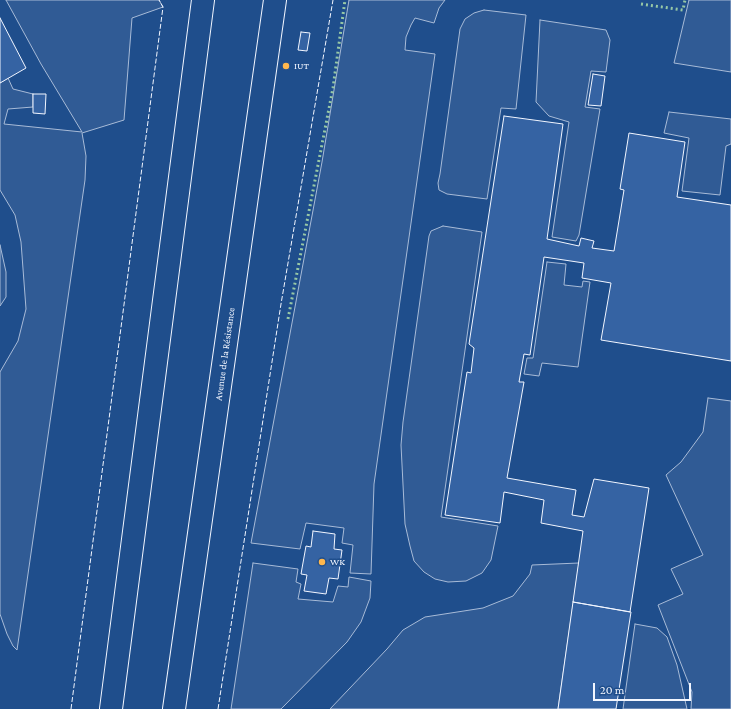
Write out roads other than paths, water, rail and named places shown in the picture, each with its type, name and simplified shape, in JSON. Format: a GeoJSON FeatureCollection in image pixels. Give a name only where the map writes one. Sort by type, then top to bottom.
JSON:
{"type":"FeatureCollection","features":[{"type":"Feature","properties":{"kind":"main road"},"geometry":{"type":"LineString","coordinates":[[111,709],[203,0]]}},
{"type":"Feature","properties":{"kind":"main road","name":"Avenue de la Résistance"},"geometry":{"type":"LineString","coordinates":[[174,709],[275,0]]}},
{"type":"Feature","properties":{"kind":"place","name":"IUT"},"geometry":{"type":"Point","coordinates":[286,66]}},
{"type":"Feature","properties":{"kind":"place","name":"WK"},"geometry":{"type":"Point","coordinates":[322,562]}}]}
